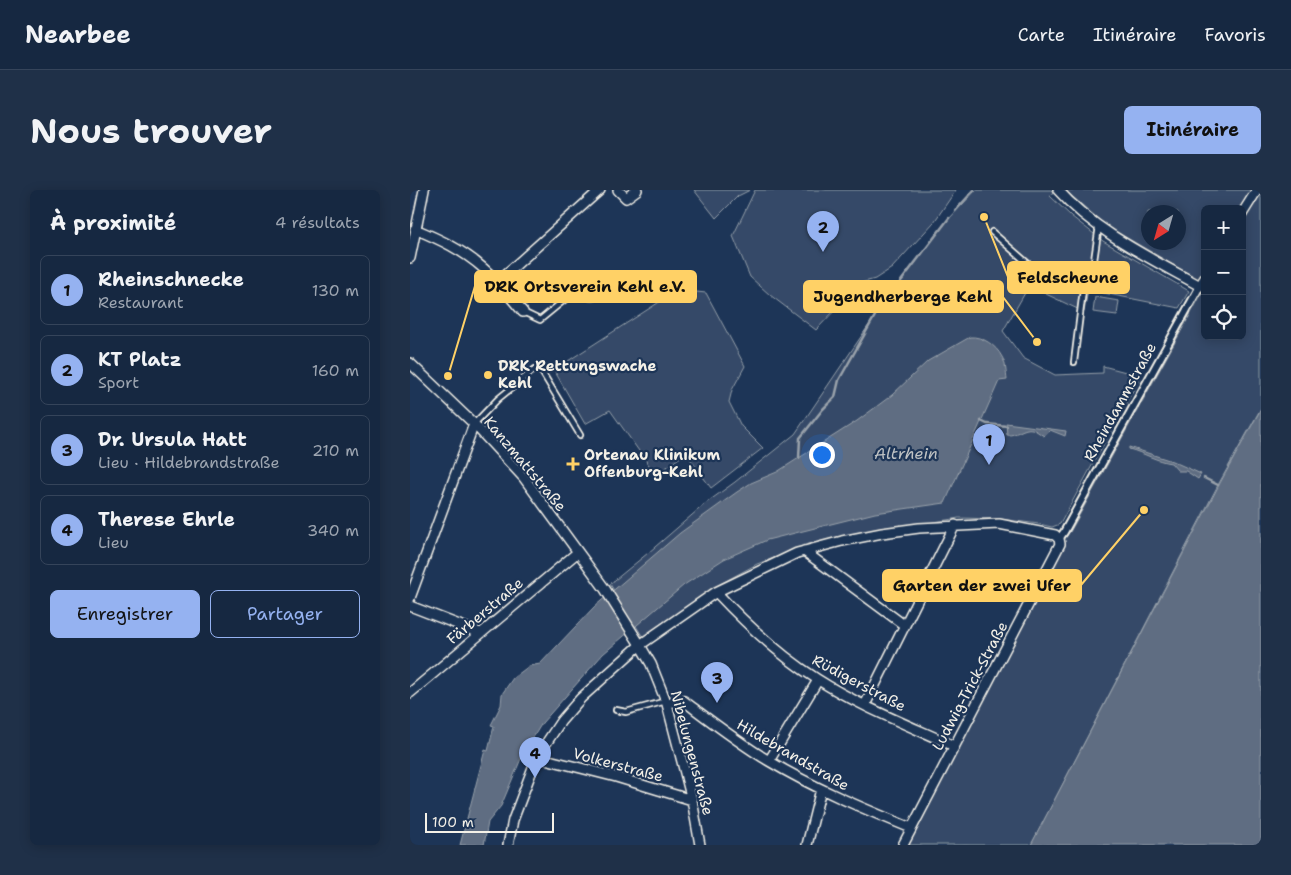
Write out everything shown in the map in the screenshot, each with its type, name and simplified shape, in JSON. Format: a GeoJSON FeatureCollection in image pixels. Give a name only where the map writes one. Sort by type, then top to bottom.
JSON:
{"type":"FeatureCollection","features":[{"type":"Feature","properties":{"kind":"street"},"geometry":{"type":"LineString","coordinates":[[497,282],[600,190]]}},
{"type":"Feature","properties":{"kind":"street"},"geometry":{"type":"LineString","coordinates":[[618,190],[626,198],[637,190]]}},
{"type":"Feature","properties":{"kind":"street"},"geometry":{"type":"LineString","coordinates":[[1058,190],[1072,206],[1099,226],[1201,281]]}},
{"type":"Feature","properties":{"kind":"street"},"geometry":{"type":"LineString","coordinates":[[1246,208],[1257,190]]}},
{"type":"Feature","properties":{"kind":"street"},"geometry":{"type":"LineString","coordinates":[[410,258],[415,229],[414,210],[422,192]]}},
{"type":"Feature","properties":{"kind":"street"},"geometry":{"type":"LineString","coordinates":[[415,229],[441,240],[466,254],[497,282],[523,312]]}},
{"type":"Feature","properties":{"kind":"street","name":"Rheindammstraße"},"geometry":{"type":"LineString","coordinates":[[1059,538],[1201,286]]}},
{"type":"Feature","properties":{"kind":"street","name":"Kanzmattstraße"},"geometry":{"type":"LineString","coordinates":[[410,363],[474,424],[524,478],[607,593]]}},
{"type":"Feature","properties":{"kind":"street"},"geometry":{"type":"LineString","coordinates":[[410,598],[474,424]]}},
{"type":"Feature","properties":{"kind":"street"},"geometry":{"type":"LineString","coordinates":[[508,845],[513,820],[537,757],[561,721],[581,698],[638,641],[716,592],[804,551],[882,533],[955,525],[999,524],[1049,533],[1059,538]]}},
{"type":"Feature","properties":{"kind":"street"},"geometry":{"type":"LineString","coordinates":[[865,705],[955,525]]}},
{"type":"Feature","properties":{"kind":"street","name":"Ludwig-Trick-Straße"},"geometry":{"type":"LineString","coordinates":[[902,845],[1060,544],[1059,538]]}},
{"type":"Feature","properties":{"kind":"street"},"geometry":{"type":"LineString","coordinates":[[804,551],[904,625]]}},
{"type":"Feature","properties":{"kind":"street","name":"Färberstraße"},"geometry":{"type":"LineString","coordinates":[[410,693],[578,552]]}},
{"type":"Feature","properties":{"kind":"street","name":"Rüdigerstraße"},"geometry":{"type":"LineString","coordinates":[[716,592],[747,624],[818,680],[865,705],[954,746]]}},
{"type":"Feature","properties":{"kind":"street","name":"Nibelungenstraße"},"geometry":{"type":"LineString","coordinates":[[607,593],[651,664],[667,702],[692,800],[700,845]]}},
{"type":"Feature","properties":{"kind":"street"},"geometry":{"type":"LineString","coordinates":[[410,606],[480,633]]}},
{"type":"Feature","properties":{"kind":"street"},"geometry":{"type":"LineString","coordinates":[[769,760],[818,680]]}},
{"type":"Feature","properties":{"kind":"street","name":"Hildebrandstraße"},"geometry":{"type":"LineString","coordinates":[[667,702],[684,701],[723,730],[769,760],[853,805],[911,828]]}},
{"type":"Feature","properties":{"kind":"street","name":"Volkerstraße"},"geometry":{"type":"LineString","coordinates":[[537,757],[616,777],[692,800]]}},
{"type":"Feature","properties":{"kind":"street"},"geometry":{"type":"LineString","coordinates":[[808,845],[822,789]]}},
{"type":"Feature","properties":{"kind":"lane"},"geometry":{"type":"LineString","coordinates":[[1074,362],[1083,290],[1087,279],[1092,274],[1099,226]]}},
{"type":"Feature","properties":{"kind":"lane"},"geometry":{"type":"LineString","coordinates":[[992,232],[1048,281],[1087,279]]}},
{"type":"Feature","properties":{"kind":"lane"},"geometry":{"type":"LineString","coordinates":[[523,312],[540,320],[579,288],[588,281],[600,296],[591,298],[582,294],[579,288]]}},
{"type":"Feature","properties":{"kind":"lane"},"geometry":{"type":"LineString","coordinates":[[474,424],[499,399],[535,369],[542,372],[580,434]]}},
{"type":"Feature","properties":{"kind":"lane"},"geometry":{"type":"LineString","coordinates":[[616,710],[626,712],[667,702]]}},
{"type":"Feature","properties":{"kind":"shaded area"},"geometry":{"type":"Polygon","coordinates":[[[694,190],[750,190],[738,196],[716,218],[694,190]]]}},
{"type":"Feature","properties":{"kind":"shaded area"},"geometry":{"type":"Polygon","coordinates":[[[755,190],[956,190],[934,222],[892,268],[875,279],[861,283],[816,330],[770,295],[750,277],[733,236],[755,190]]]}},
{"type":"Feature","properties":{"kind":"shaded area"},"geometry":{"type":"Polygon","coordinates":[[[976,190],[1051,190],[1053,192],[1050,196],[1071,216],[1103,241],[1189,291],[1179,308],[1088,290],[1084,312],[1029,286],[1003,331],[1023,358],[1055,375],[1103,373],[1103,366],[1141,376],[1060,524],[1052,527],[1000,519],[959,518],[883,530],[804,547],[757,564],[720,584],[685,608],[646,642],[610,584],[706,503],[795,434],[875,316],[948,220],[976,190]]]}},
{"type":"Feature","properties":{"kind":"shaded area"},"geometry":{"type":"Polygon","coordinates":[[[1065,190],[1251,190],[1242,205],[1201,205],[1201,277],[1199,280],[1148,250],[1186,250],[1186,205],[1141,205],[1141,246],[1105,225],[1065,190]]]}},
{"type":"Feature","properties":{"kind":"shaded area"},"geometry":{"type":"Polygon","coordinates":[[[1261,191],[1261,408],[1218,485],[1031,845],[902,845],[1054,545],[1070,532],[1201,295],[1201,340],[1246,340],[1246,215],[1261,191]]]}},
{"type":"Feature","properties":{"kind":"shaded area"},"geometry":{"type":"Polygon","coordinates":[[[678,290],[706,293],[745,366],[732,390],[729,402],[741,426],[763,448],[711,488],[686,453],[656,475],[610,410],[585,424],[554,370],[678,290]]]}},
{"type":"Feature","properties":{"kind":"shaded area"},"geometry":{"type":"Polygon","coordinates":[[[1095,297],[1119,301],[1117,315],[1093,312],[1095,297]]]}},
{"type":"Feature","properties":{"kind":"water","name":"Altrhein"},"geometry":{"type":"Polygon","coordinates":[[[970,337],[984,340],[996,349],[1004,362],[1007,380],[999,381],[945,503],[875,513],[767,540],[724,559],[684,585],[603,654],[542,723],[523,754],[501,806],[488,822],[484,845],[460,845],[485,750],[488,751],[494,726],[491,725],[501,705],[502,694],[513,678],[529,666],[540,664],[594,607],[680,533],[751,483],[777,472],[857,421],[892,395],[928,361],[970,337]]]}},
{"type":"Feature","properties":{"kind":"water"},"geometry":{"type":"Polygon","coordinates":[[[1261,409],[1261,845],[1031,845],[1220,483],[1261,409]]]}},
{"type":"Feature","properties":{"kind":"water"},"geometry":{"type":"Polygon","coordinates":[[[1006,423],[1066,431],[1065,436],[1050,430],[1044,436],[1029,429],[1007,435],[1006,423]]]}},
{"type":"Feature","properties":{"kind":"water"},"geometry":{"type":"Polygon","coordinates":[[[1129,447],[1172,461],[1201,474],[1198,479],[1186,471],[1178,471],[1171,463],[1160,461],[1129,449],[1129,447]]]}},
{"type":"Feature","properties":{"kind":"waterway"},"geometry":{"type":"LineString","coordinates":[[955,211],[974,190]]}},
{"type":"Feature","properties":{"kind":"waterway"},"geometry":{"type":"LineString","coordinates":[[799,458],[800,438],[835,397],[839,380],[876,314],[949,218]]}},
{"type":"Feature","properties":{"kind":"waterway"},"geometry":{"type":"LineString","coordinates":[[981,421],[987,424],[1007,426]]}},
{"type":"Feature","properties":{"kind":"waterway"},"geometry":{"type":"LineString","coordinates":[[1204,478],[1218,485]]}},
{"type":"Feature","properties":{"kind":"place","name":"Feldscheune"},"geometry":{"type":"Point","coordinates":[984,217]}},
{"type":"Feature","properties":{"kind":"place","name":"KT Platz"},"geometry":{"type":"Point","coordinates":[823,252]}},
{"type":"Feature","properties":{"kind":"place","name":"Jugendherberge Kehl"},"geometry":{"type":"Point","coordinates":[1037,342]}},
{"type":"Feature","properties":{"kind":"place","name":"DRK Rettungswache Kehl"},"geometry":{"type":"Point","coordinates":[488,375]}},
{"type":"Feature","properties":{"kind":"place","name":"DRK Ortsverein Kehl e.V."},"geometry":{"type":"Point","coordinates":[448,376]}},
{"type":"Feature","properties":{"kind":"place","name":"Ortenau Klinikum Offenburg-Kehl"},"geometry":{"type":"Point","coordinates":[573,464]}},
{"type":"Feature","properties":{"kind":"place","name":"Rheinschnecke"},"geometry":{"type":"Point","coordinates":[989,465]}},
{"type":"Feature","properties":{"kind":"place","name":"Garten der zwei Ufer"},"geometry":{"type":"Point","coordinates":[1144,510]}},
{"type":"Feature","properties":{"kind":"place","name":"Dr. Ursula Hatt"},"geometry":{"type":"Point","coordinates":[717,703]}},
{"type":"Feature","properties":{"kind":"place","name":"Therese Ehrle"},"geometry":{"type":"Point","coordinates":[535,778]}}]}
